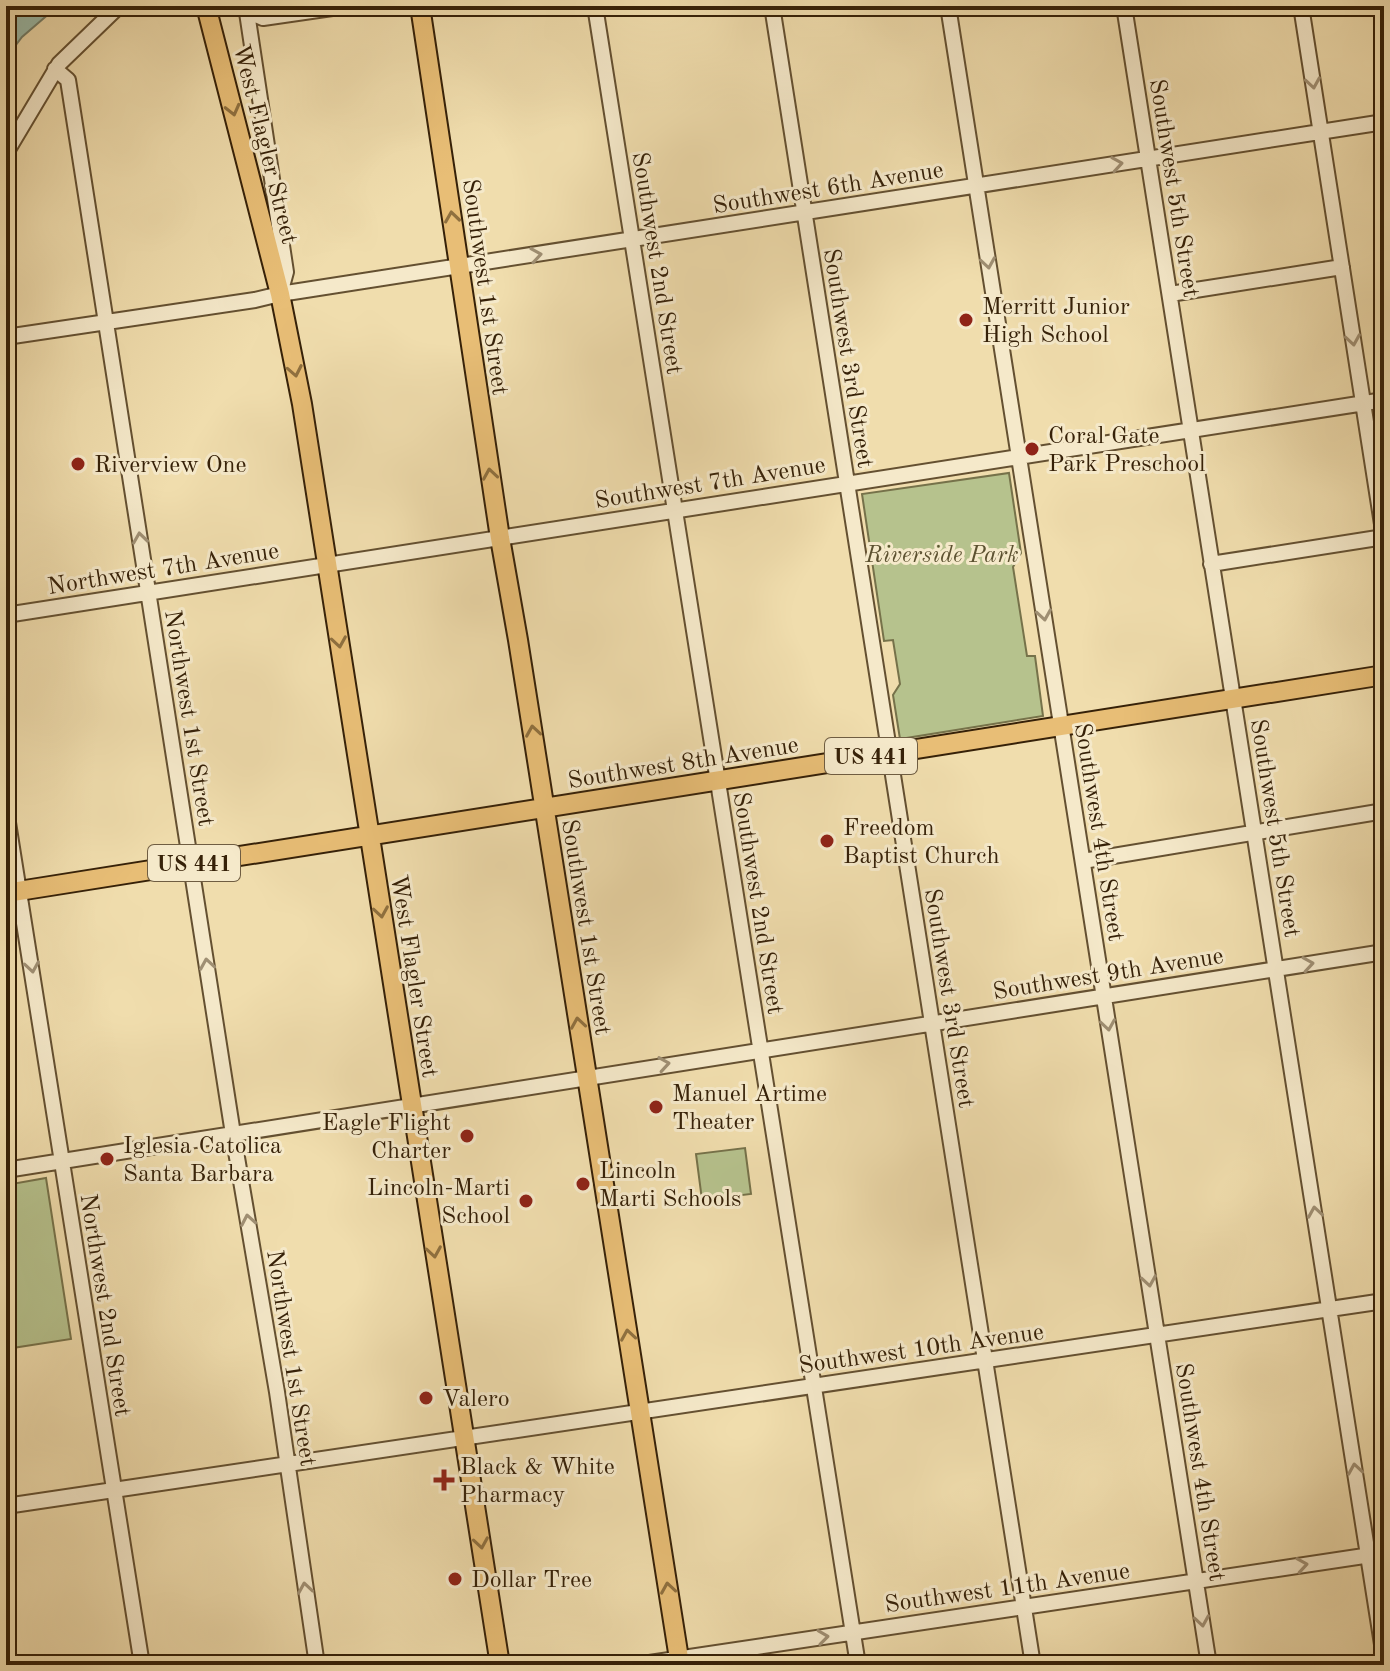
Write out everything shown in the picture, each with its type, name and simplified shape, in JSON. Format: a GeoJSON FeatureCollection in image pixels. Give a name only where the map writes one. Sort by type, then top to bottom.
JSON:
{"type":"FeatureCollection","features":[{"type":"Feature","properties":{"kind":"main road","name":"West Flagler Street"},"geometry":{"type":"LineString","coordinates":[[206,6],[280,294],[302,404],[500,1665]]}},
{"type":"Feature","properties":{"kind":"main road","name":"Southwest 1st Street"},"geometry":{"type":"LineString","coordinates":[[420,6],[500,538],[679,1662]]}},
{"type":"Feature","properties":{"kind":"main road","name":"Southwest 8th Avenue"},"geometry":{"type":"LineString","coordinates":[[368,835],[1384,675]]}},
{"type":"Feature","properties":{"kind":"main road","name":"US 441"},"geometry":{"type":"LineString","coordinates":[[12,892],[368,835]]}},
{"type":"Feature","properties":{"kind":"street"},"geometry":{"type":"LineString","coordinates":[[6,153],[55,69],[119,6]]}},
{"type":"Feature","properties":{"kind":"street"},"geometry":{"type":"LineString","coordinates":[[246,8],[263,18],[346,6]]}},
{"type":"Feature","properties":{"kind":"street","name":"Southwest 2nd Street"},"geometry":{"type":"LineString","coordinates":[[595,6],[858,1665]]}},
{"type":"Feature","properties":{"kind":"street","name":"Southwest 3rd Street"},"geometry":{"type":"LineString","coordinates":[[772,6],[1033,1665]]}},
{"type":"Feature","properties":{"kind":"street","name":"Southwest 4th Street"},"geometry":{"type":"LineString","coordinates":[[948,6],[1209,1665]]}},
{"type":"Feature","properties":{"kind":"street","name":"Southwest 5th Street"},"geometry":{"type":"LineString","coordinates":[[1124,6],[1384,1657]]}},
{"type":"Feature","properties":{"kind":"street"},"geometry":{"type":"LineString","coordinates":[[1211,564],[1384,537],[1301,6]]}},
{"type":"Feature","properties":{"kind":"street","name":"West Flagler Street"},"geometry":{"type":"LineString","coordinates":[[246,8],[286,272],[280,294]]}},
{"type":"Feature","properties":{"kind":"street","name":"Northwest 1st Street"},"geometry":{"type":"LineString","coordinates":[[55,69],[68,80],[317,1665]]}},
{"type":"Feature","properties":{"kind":"street","name":"Southwest 6th Avenue"},"geometry":{"type":"LineString","coordinates":[[6,337],[1384,122]]}},
{"type":"Feature","properties":{"kind":"street"},"geometry":{"type":"LineString","coordinates":[[1170,294],[1342,267]]}},
{"type":"Feature","properties":{"kind":"street","name":"Southwest 7th Avenue"},"geometry":{"type":"LineString","coordinates":[[327,565],[1384,400]]}},
{"type":"Feature","properties":{"kind":"street","name":"Northwest 7th Avenue"},"geometry":{"type":"LineString","coordinates":[[6,615],[327,565]]}},
{"type":"Feature","properties":{"kind":"street","name":"Northwest 2nd Street"},"geometry":{"type":"LineString","coordinates":[[6,810],[12,892],[61,1161],[142,1665]]}},
{"type":"Feature","properties":{"kind":"street"},"geometry":{"type":"LineString","coordinates":[[1083,861],[1384,811]]}},
{"type":"Feature","properties":{"kind":"street","name":"Southwest 9th Avenue"},"geometry":{"type":"LineString","coordinates":[[6,1170],[1384,952]]}},
{"type":"Feature","properties":{"kind":"street","name":"Southwest 10th Avenue"},"geometry":{"type":"LineString","coordinates":[[6,1506],[1384,1301]]}},
{"type":"Feature","properties":{"kind":"street","name":"Southwest 11th Avenue"},"geometry":{"type":"LineString","coordinates":[[636,1665],[679,1662],[1384,1553]]}},
{"type":"Feature","properties":{"kind":"green space","name":"Riverside Park"},"geometry":{"type":"Polygon","coordinates":[[[1009,473],[1021,553],[1013,567],[1027,656],[1035,656],[1043,716],[900,739],[893,695],[900,684],[893,640],[884,641],[862,494],[1009,473]]]}},
{"type":"Feature","properties":{"kind":"green space"},"geometry":{"type":"Polygon","coordinates":[[[745,1148],[751,1194],[702,1200],[696,1154],[745,1148]]]}},
{"type":"Feature","properties":{"kind":"green space"},"geometry":{"type":"Polygon","coordinates":[[[46,1178],[71,1339],[6,1349],[6,1185],[46,1178]]]}},
{"type":"Feature","properties":{"kind":"shaded area"},"geometry":{"type":"Polygon","coordinates":[[[6,6],[58,6],[22,37],[6,58],[6,6]]]}},
{"type":"Feature","properties":{"kind":"place","name":"Merritt Junior High School"},"geometry":{"type":"Point","coordinates":[966,320]}},
{"type":"Feature","properties":{"kind":"place","name":"Coral Gate Park Preschool"},"geometry":{"type":"Point","coordinates":[1032,449]}},
{"type":"Feature","properties":{"kind":"place","name":"Riverview One"},"geometry":{"type":"Point","coordinates":[78,464]}},
{"type":"Feature","properties":{"kind":"place","name":"Freedom Baptist Church"},"geometry":{"type":"Point","coordinates":[827,841]}},
{"type":"Feature","properties":{"kind":"place","name":"Manuel Artime Theater"},"geometry":{"type":"Point","coordinates":[656,1107]}},
{"type":"Feature","properties":{"kind":"place","name":"Eagle Flight Charter"},"geometry":{"type":"Point","coordinates":[467,1136]}},
{"type":"Feature","properties":{"kind":"place","name":"Iglesia Catolica Santa Barbara"},"geometry":{"type":"Point","coordinates":[107,1159]}},
{"type":"Feature","properties":{"kind":"place","name":"Lincoln Marti Schools"},"geometry":{"type":"Point","coordinates":[583,1184]}},
{"type":"Feature","properties":{"kind":"place","name":"Lincoln-Marti School"},"geometry":{"type":"Point","coordinates":[526,1201]}},
{"type":"Feature","properties":{"kind":"place","name":"Valero"},"geometry":{"type":"Point","coordinates":[426,1398]}},
{"type":"Feature","properties":{"kind":"place","name":"Black & White Pharmacy"},"geometry":{"type":"Point","coordinates":[444,1480]}},
{"type":"Feature","properties":{"kind":"place","name":"Dollar Tree"},"geometry":{"type":"Point","coordinates":[455,1579]}}]}
